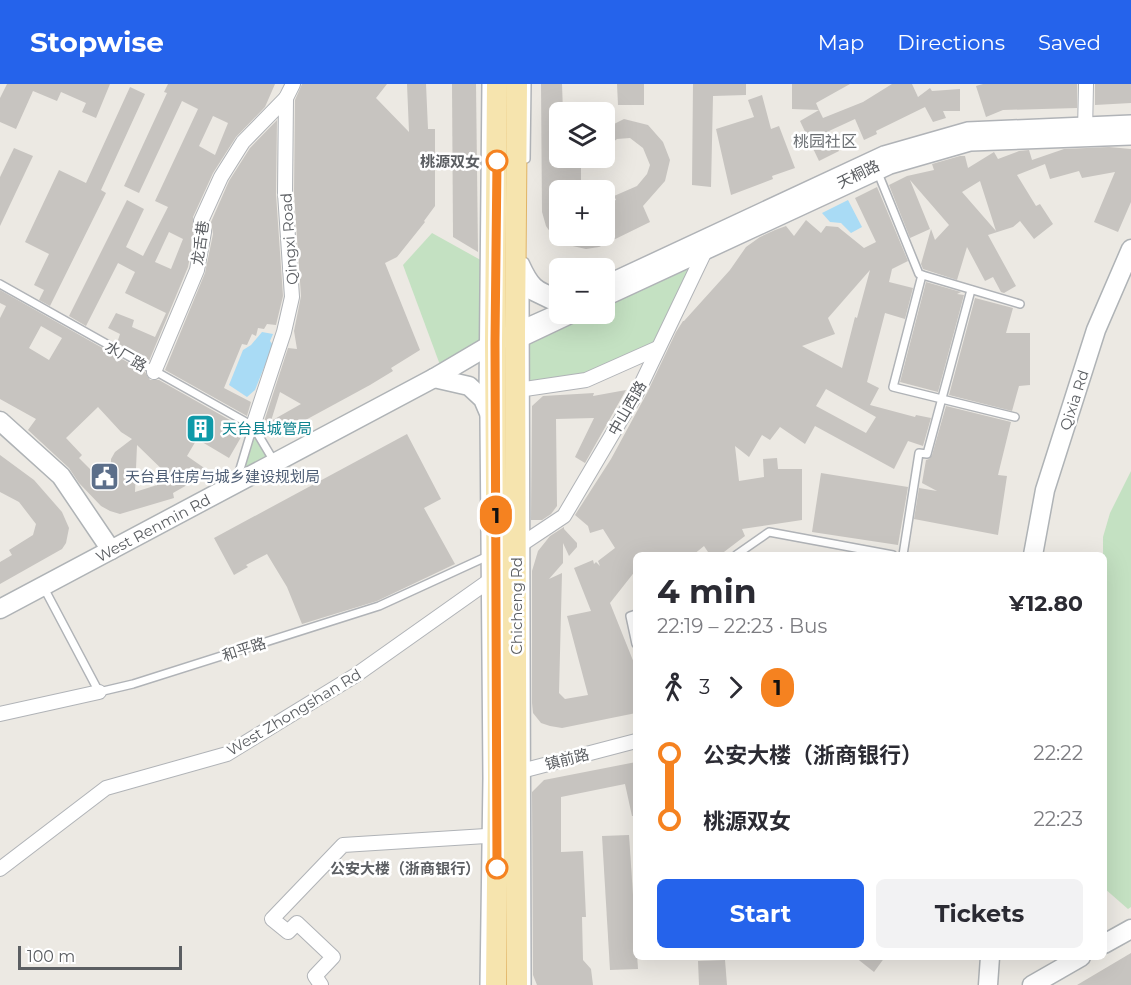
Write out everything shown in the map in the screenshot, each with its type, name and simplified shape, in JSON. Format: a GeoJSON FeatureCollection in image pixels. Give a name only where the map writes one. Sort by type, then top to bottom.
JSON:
{"type":"FeatureCollection","features":[{"type":"Feature","properties":{"kind":"main road","name":"Chicheng Rd"},"geometry":{"type":"LineString","coordinates":[[496,985],[514,773],[496,552],[495,428],[489,345],[497,84]]}},
{"type":"Feature","properties":{"kind":"main road","name":"Chicheng Rd"},"geometry":{"type":"LineString","coordinates":[[516,985],[514,773],[521,544],[522,334],[517,84]]}},
{"type":"Feature","properties":{"kind":"main road","name":"天桐路"},"geometry":{"type":"LineString","coordinates":[[615,288],[704,252],[887,160],[969,136],[1085,126],[1131,130]]}},
{"type":"Feature","properties":{"kind":"main road","name":"Qixia Rd"},"geometry":{"type":"LineString","coordinates":[[1034,552],[1046,490],[1093,341],[1131,249]]}},
{"type":"Feature","properties":{"kind":"main road"},"geometry":{"type":"LineString","coordinates":[[522,259],[525,287],[549,299]]}},
{"type":"Feature","properties":{"kind":"main road"},"geometry":{"type":"LineString","coordinates":[[489,345],[522,334],[549,319]]}},
{"type":"Feature","properties":{"kind":"main road","name":"West Renmin Rd"},"geometry":{"type":"LineString","coordinates":[[0,609],[434,378],[489,345]]}},
{"type":"Feature","properties":{"kind":"main road"},"geometry":{"type":"LineString","coordinates":[[434,378],[469,386],[483,399],[495,428]]}},
{"type":"Feature","properties":{"kind":"main road"},"geometry":{"type":"LineString","coordinates":[[0,421],[61,476],[111,550]]}},
{"type":"Feature","properties":{"kind":"main road"},"geometry":{"type":"LineString","coordinates":[[1107,942],[1131,929]]}},
{"type":"Feature","properties":{"kind":"main road"},"geometry":{"type":"LineString","coordinates":[[988,985],[990,960]]}},
{"type":"Feature","properties":{"kind":"main road"},"geometry":{"type":"LineString","coordinates":[[1032,985],[1076,960]]}},
{"type":"Feature","properties":{"kind":"street","name":"Qingxi Road"},"geometry":{"type":"LineString","coordinates":[[253,426],[284,332],[292,297],[285,193],[286,98],[293,84]]}},
{"type":"Feature","properties":{"kind":"street"},"geometry":{"type":"LineString","coordinates":[[1085,126],[1086,84]]}},
{"type":"Feature","properties":{"kind":"street","name":"龙舌巷"},"geometry":{"type":"LineString","coordinates":[[154,372],[197,270],[204,232],[201,221],[222,177],[243,142],[286,98]]}},
{"type":"Feature","properties":{"kind":"street","name":"中山西路"},"geometry":{"type":"LineString","coordinates":[[521,544],[564,516],[639,389],[704,252]]}},
{"type":"Feature","properties":{"kind":"street"},"geometry":{"type":"LineString","coordinates":[[525,388],[586,380],[658,348]]}},
{"type":"Feature","properties":{"kind":"street","name":"West Zhongshan Rd"},"geometry":{"type":"LineString","coordinates":[[0,869],[106,788],[227,754],[356,675],[486,583]]}},
{"type":"Feature","properties":{"kind":"street"},"geometry":{"type":"LineString","coordinates":[[0,714],[99,692]]}},
{"type":"Feature","properties":{"kind":"street","name":"镇前路"},"geometry":{"type":"LineString","coordinates":[[514,773],[633,742]]}},
{"type":"Feature","properties":{"kind":"street"},"geometry":{"type":"LineString","coordinates":[[321,985],[315,976],[333,957],[297,923],[288,932],[272,919],[342,845],[486,836]]}},
{"type":"Feature","properties":{"kind":"lane"},"geometry":{"type":"LineString","coordinates":[[484,985],[486,583],[483,399],[489,345],[486,84]]}},
{"type":"Feature","properties":{"kind":"lane"},"geometry":{"type":"LineString","coordinates":[[526,167],[527,84]]}},
{"type":"Feature","properties":{"kind":"lane"},"geometry":{"type":"LineString","coordinates":[[615,275],[883,150],[967,126],[1085,126],[1131,119]]}},
{"type":"Feature","properties":{"kind":"lane"},"geometry":{"type":"LineString","coordinates":[[615,297],[704,252],[891,170],[970,147],[1131,141]]}},
{"type":"Feature","properties":{"kind":"lane"},"geometry":{"type":"LineString","coordinates":[[875,165],[919,274],[1020,304]]}},
{"type":"Feature","properties":{"kind":"lane"},"geometry":{"type":"LineString","coordinates":[[522,259],[532,279],[549,290]]}},
{"type":"Feature","properties":{"kind":"lane"},"geometry":{"type":"LineString","coordinates":[[922,275],[893,387],[1015,417]]}},
{"type":"Feature","properties":{"kind":"lane","name":"水厂路"},"geometry":{"type":"LineString","coordinates":[[0,284],[253,426]]}},
{"type":"Feature","properties":{"kind":"lane"},"geometry":{"type":"LineString","coordinates":[[521,544],[525,388],[522,334],[525,287]]}},
{"type":"Feature","properties":{"kind":"lane"},"geometry":{"type":"LineString","coordinates":[[903,552],[919,453],[927,454],[971,290]]}},
{"type":"Feature","properties":{"kind":"lane"},"geometry":{"type":"LineString","coordinates":[[522,334],[552,324]]}},
{"type":"Feature","properties":{"kind":"lane"},"geometry":{"type":"LineString","coordinates":[[253,426],[275,463]]}},
{"type":"Feature","properties":{"kind":"lane"},"geometry":{"type":"LineString","coordinates":[[235,484],[253,426]]}},
{"type":"Feature","properties":{"kind":"lane"},"geometry":{"type":"LineString","coordinates":[[740,552],[769,532],[877,552]]}},
{"type":"Feature","properties":{"kind":"lane","name":"和平路"},"geometry":{"type":"LineString","coordinates":[[99,692],[133,684],[379,606],[496,552]]}},
{"type":"Feature","properties":{"kind":"lane"},"geometry":{"type":"LineString","coordinates":[[43,586],[99,692]]}},
{"type":"Feature","properties":{"kind":"lane"},"geometry":{"type":"LineString","coordinates":[[633,615],[630,616],[633,630]]}},
{"type":"Feature","properties":{"kind":"lane"},"geometry":{"type":"LineString","coordinates":[[514,773],[527,985]]}},
{"type":"Feature","properties":{"kind":"green space"},"geometry":{"type":"Polygon","coordinates":[[[432,233],[486,263],[484,348],[443,373],[403,265],[432,233]]]}},
{"type":"Feature","properties":{"kind":"green space"},"geometry":{"type":"Polygon","coordinates":[[[700,260],[658,348],[586,380],[525,389],[526,341],[562,324],[615,324],[615,298],[700,260]]]}},
{"type":"Feature","properties":{"kind":"green space"},"geometry":{"type":"Polygon","coordinates":[[[253,426],[275,463],[235,484],[253,426]]]}},
{"type":"Feature","properties":{"kind":"green space"},"geometry":{"type":"Polygon","coordinates":[[[1131,471],[1131,907],[1128,909],[1107,891],[1107,552],[1103,552],[1103,537],[1110,513],[1131,471]]]}},
{"type":"Feature","properties":{"kind":"water"},"geometry":{"type":"Polygon","coordinates":[[[848,200],[862,227],[851,233],[841,223],[830,222],[822,213],[848,200]]]}},
{"type":"Feature","properties":{"kind":"water"},"geometry":{"type":"Polygon","coordinates":[[[262,332],[273,334],[270,341],[273,345],[255,390],[247,397],[229,385],[243,350],[251,345],[262,332]]]}},
{"type":"Feature","properties":{"kind":"building"},"geometry":{"type":"Polygon","coordinates":[[[7,84],[110,84],[96,118],[82,112],[86,103],[61,92],[57,101],[33,91],[16,129],[0,122],[0,98],[7,84]]]}},
{"type":"Feature","properties":{"kind":"building"},"geometry":{"type":"Polygon","coordinates":[[[168,84],[275,84],[265,107],[236,137],[213,173],[193,217],[195,232],[188,267],[149,361],[117,343],[120,334],[108,328],[116,313],[134,320],[132,327],[155,337],[166,313],[125,293],[135,272],[118,263],[86,326],[69,316],[127,200],[144,209],[126,247],[143,256],[168,207],[155,201],[198,109],[182,101],[139,193],[124,186],[167,93],[164,92],[168,84]],[[213,116],[199,146],[215,155],[228,123],[213,116]],[[169,232],[155,262],[171,269],[183,239],[169,232]]]}},
{"type":"Feature","properties":{"kind":"building"},"geometry":{"type":"Polygon","coordinates":[[[302,84],[387,84],[376,98],[409,132],[407,84],[426,84],[428,129],[435,129],[435,206],[397,257],[385,263],[420,350],[391,368],[393,371],[370,385],[278,435],[276,431],[262,428],[288,348],[297,349],[294,331],[301,296],[294,193],[295,100],[302,84]],[[280,392],[271,421],[301,404],[280,392]]]}},
{"type":"Feature","properties":{"kind":"building"},"geometry":{"type":"Polygon","coordinates":[[[452,84],[476,84],[478,252],[453,237],[452,84]]]}},
{"type":"Feature","properties":{"kind":"building"},"geometry":{"type":"Polygon","coordinates":[[[541,84],[562,84],[563,102],[549,102],[549,168],[581,168],[581,180],[549,180],[549,230],[542,212],[541,84]]]}},
{"type":"Feature","properties":{"kind":"building"},"geometry":{"type":"Polygon","coordinates":[[[617,84],[644,84],[644,105],[618,105],[617,84]]]}},
{"type":"Feature","properties":{"kind":"building"},"geometry":{"type":"Polygon","coordinates":[[[693,84],[746,84],[746,95],[713,96],[711,187],[692,185],[693,84]]]}},
{"type":"Feature","properties":{"kind":"building"},"geometry":{"type":"Polygon","coordinates":[[[792,84],[850,84],[816,103],[819,110],[792,109],[792,84]]]}},
{"type":"Feature","properties":{"kind":"building"},"geometry":{"type":"Polygon","coordinates":[[[892,84],[912,84],[918,97],[930,88],[932,91],[960,89],[960,111],[943,111],[946,118],[933,122],[925,107],[876,131],[877,134],[864,140],[855,119],[829,131],[839,151],[819,161],[800,121],[819,110],[823,118],[863,102],[892,84]]]}},
{"type":"Feature","properties":{"kind":"building"},"geometry":{"type":"Polygon","coordinates":[[[983,84],[1077,84],[1077,108],[1003,110],[986,117],[976,86],[983,84]]]}},
{"type":"Feature","properties":{"kind":"building"},"geometry":{"type":"Polygon","coordinates":[[[1095,84],[1131,84],[1131,103],[1095,105],[1095,84]]]}},
{"type":"Feature","properties":{"kind":"building"},"geometry":{"type":"Polygon","coordinates":[[[130,87],[145,94],[101,190],[106,193],[50,306],[39,300],[44,290],[34,285],[49,254],[25,242],[59,170],[86,183],[130,87]]]}},
{"type":"Feature","properties":{"kind":"building"},"geometry":{"type":"Polygon","coordinates":[[[762,95],[771,129],[779,126],[795,168],[731,195],[716,129],[754,117],[748,100],[762,95]]]}},
{"type":"Feature","properties":{"kind":"building"},"geometry":{"type":"Polygon","coordinates":[[[624,119],[648,125],[663,142],[670,160],[665,181],[643,206],[650,222],[615,239],[615,196],[637,186],[647,174],[650,165],[643,148],[630,138],[615,141],[615,124],[624,119]]]}},
{"type":"Feature","properties":{"kind":"building"},"geometry":{"type":"Polygon","coordinates":[[[277,120],[276,194],[283,296],[276,325],[267,324],[264,329],[258,328],[256,336],[252,334],[247,345],[242,344],[224,388],[251,402],[247,416],[165,370],[205,273],[213,234],[211,222],[229,181],[250,148],[277,120]]]}},
{"type":"Feature","properties":{"kind":"building"},"geometry":{"type":"Polygon","coordinates":[[[1109,147],[1131,149],[1131,202],[1118,232],[1094,222],[1115,172],[1082,178],[1079,171],[1050,179],[1045,164],[1017,175],[1036,206],[1040,204],[1053,224],[1034,239],[1020,221],[1013,227],[988,235],[1016,286],[1004,293],[1001,292],[993,277],[985,281],[967,247],[957,280],[923,269],[921,264],[931,229],[935,240],[949,225],[910,180],[930,229],[910,238],[889,185],[907,176],[934,170],[932,164],[960,156],[965,156],[968,168],[994,152],[998,159],[1019,151],[1029,150],[1032,160],[1064,149],[1109,147]],[[980,181],[962,192],[996,231],[980,181]]]}},
{"type":"Feature","properties":{"kind":"building"},"geometry":{"type":"Polygon","coordinates":[[[14,148],[33,156],[0,226],[0,177],[14,148]]]}},
{"type":"Feature","properties":{"kind":"building"},"geometry":{"type":"Polygon","coordinates":[[[877,187],[908,261],[892,269],[889,282],[913,288],[905,319],[885,313],[867,382],[879,388],[870,405],[915,417],[916,415],[931,418],[923,446],[908,441],[894,469],[815,426],[805,444],[780,427],[770,440],[762,435],[749,457],[735,446],[739,481],[764,477],[763,459],[777,458],[778,469],[802,469],[802,520],[742,529],[745,536],[724,552],[708,552],[704,546],[697,552],[633,552],[633,574],[610,603],[633,660],[633,714],[562,728],[541,723],[533,713],[532,703],[532,571],[538,551],[550,536],[564,527],[577,543],[577,547],[569,556],[563,543],[563,563],[549,579],[562,573],[559,693],[565,699],[588,695],[567,616],[591,611],[574,568],[593,560],[594,564],[596,562],[600,566],[598,561],[615,548],[603,529],[590,533],[588,526],[575,515],[611,459],[683,321],[730,270],[746,247],[775,230],[786,226],[794,236],[806,220],[821,233],[826,226],[838,227],[864,248],[876,242],[855,198],[877,187]],[[870,270],[828,318],[835,334],[802,346],[842,368],[855,317],[857,318],[870,270]],[[826,389],[816,406],[866,433],[876,417],[826,389]]]}},
{"type":"Feature","properties":{"kind":"building"},"geometry":{"type":"Polygon","coordinates":[[[572,246],[601,246],[599,247],[586,249],[572,246]]]}},
{"type":"Feature","properties":{"kind":"building"},"geometry":{"type":"Polygon","coordinates":[[[926,282],[961,292],[957,294],[964,295],[938,392],[900,382],[926,282]]]}},
{"type":"Feature","properties":{"kind":"building"},"geometry":{"type":"Polygon","coordinates":[[[0,290],[145,372],[150,380],[159,380],[244,428],[229,458],[197,439],[187,456],[210,472],[173,493],[174,498],[120,514],[101,506],[79,483],[69,468],[28,430],[36,419],[0,399],[0,318],[6,306],[0,303],[0,290]],[[41,326],[29,348],[49,360],[62,338],[41,326]],[[98,407],[66,438],[82,455],[79,458],[111,490],[111,459],[115,452],[132,439],[121,432],[98,407]],[[137,445],[135,492],[173,480],[137,445]]]}},
{"type":"Feature","properties":{"kind":"building"},"geometry":{"type":"Polygon","coordinates":[[[975,298],[1013,308],[1006,333],[1030,333],[1030,385],[1019,386],[1012,411],[949,395],[975,298]]]}},
{"type":"Feature","properties":{"kind":"building"},"geometry":{"type":"Polygon","coordinates":[[[626,390],[585,463],[575,457],[594,418],[556,419],[557,506],[542,520],[531,520],[532,406],[543,396],[594,393],[593,396],[626,390]]]}},
{"type":"Feature","properties":{"kind":"building"},"geometry":{"type":"Polygon","coordinates":[[[946,406],[1011,422],[998,475],[1007,476],[998,535],[914,519],[919,488],[937,491],[922,483],[926,460],[932,455],[946,406]]]}},
{"type":"Feature","properties":{"kind":"building"},"geometry":{"type":"Polygon","coordinates":[[[407,434],[441,499],[424,508],[455,564],[377,601],[302,624],[287,587],[267,554],[246,565],[248,567],[234,575],[214,538],[407,434]]]}},
{"type":"Feature","properties":{"kind":"building"},"geometry":{"type":"Polygon","coordinates":[[[0,455],[34,480],[62,512],[69,528],[66,543],[62,549],[0,584],[0,562],[12,555],[9,550],[33,535],[36,524],[19,502],[0,492],[0,455]]]}},
{"type":"Feature","properties":{"kind":"building"},"geometry":{"type":"Polygon","coordinates":[[[821,473],[908,487],[898,545],[812,532],[821,473]]]}},
{"type":"Feature","properties":{"kind":"building"},"geometry":{"type":"Polygon","coordinates":[[[633,763],[633,816],[625,784],[561,797],[561,852],[583,851],[586,917],[582,917],[583,960],[591,969],[593,985],[537,985],[533,975],[532,792],[544,780],[633,763]]]}},
{"type":"Feature","properties":{"kind":"building"},"geometry":{"type":"Polygon","coordinates":[[[629,835],[633,895],[633,960],[637,960],[638,969],[610,970],[602,836],[629,835]]]}},
{"type":"Feature","properties":{"kind":"building"},"geometry":{"type":"Polygon","coordinates":[[[1131,953],[1131,985],[1077,985],[1131,953]]]}},
{"type":"Feature","properties":{"kind":"building"},"geometry":{"type":"Polygon","coordinates":[[[725,960],[727,985],[699,985],[698,961],[725,960]]]}},
{"type":"Feature","properties":{"kind":"building"},"geometry":{"type":"Polygon","coordinates":[[[859,960],[883,960],[874,972],[859,960]]]}},
{"type":"Feature","properties":{"kind":"bus line","name":"1"},"geometry":{"type":"LineString","coordinates":[[497,161],[495,342],[497,868]]}},
{"type":"Feature","properties":{"kind":"place","name":"桃源双女"},"geometry":{"type":"Point","coordinates":[497,161]}},
{"type":"Feature","properties":{"kind":"place","name":"天台县城管局"},"geometry":{"type":"Point","coordinates":[201,428]}},
{"type":"Feature","properties":{"kind":"place","name":"天台县住房与城乡建设规划局"},"geometry":{"type":"Point","coordinates":[104,476]}},
{"type":"Feature","properties":{"kind":"place","name":"公安大楼（浙商银行）"},"geometry":{"type":"Point","coordinates":[497,868]}},
{"type":"Feature","properties":{"kind":"district","name":"桃园社区"},"geometry":{"type":"Point","coordinates":[825,141]}}]}
